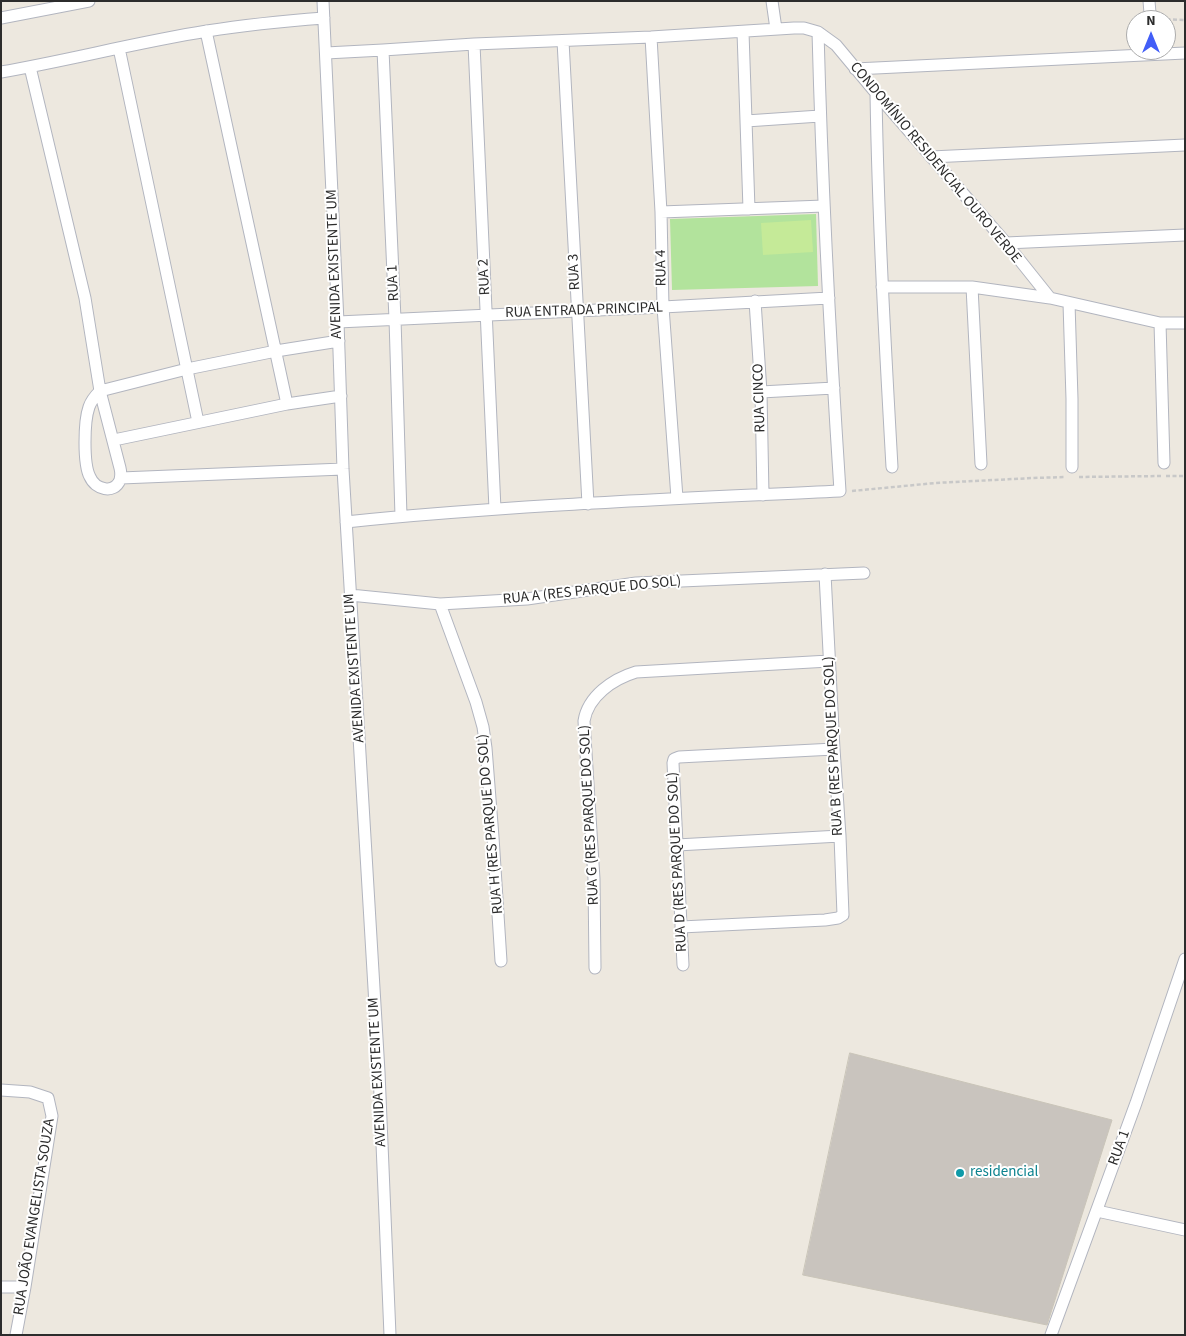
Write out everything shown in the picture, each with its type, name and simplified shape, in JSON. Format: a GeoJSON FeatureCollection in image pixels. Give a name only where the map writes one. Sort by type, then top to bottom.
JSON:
{"type":"FeatureCollection","features":[{"type":"Feature","properties":{"kind":"street"},"geometry":{"type":"LineString","coordinates":[[1,18],[89,1]]}},
{"type":"Feature","properties":{"kind":"street","name":"AVENIDA EXISTENTE UM"},"geometry":{"type":"LineString","coordinates":[[323,1],[343,468],[378,1063],[390,1335]]}},
{"type":"Feature","properties":{"kind":"street"},"geometry":{"type":"LineString","coordinates":[[772,1],[776,29]]}},
{"type":"Feature","properties":{"kind":"street"},"geometry":{"type":"LineString","coordinates":[[1,72],[206,31],[324,18]]}},
{"type":"Feature","properties":{"kind":"street"},"geometry":{"type":"LineString","coordinates":[[326,53],[474,44],[651,38],[799,28],[818,32],[824,206],[840,492],[677,498],[495,509],[346,522]]}},
{"type":"Feature","properties":{"kind":"street"},"geometry":{"type":"LineString","coordinates":[[206,31],[287,404]]}},
{"type":"Feature","properties":{"kind":"street"},"geometry":{"type":"LineString","coordinates":[[743,32],[749,209]]}},
{"type":"Feature","properties":{"kind":"street","name":"CONDOMÍNIO RESIDENCIAL OURO VERDE"},"geometry":{"type":"LineString","coordinates":[[818,32],[836,45],[876,94],[1006,243],[1050,298]]}},
{"type":"Feature","properties":{"kind":"street","name":"RUA 4"},"geometry":{"type":"LineString","coordinates":[[651,38],[661,212],[663,307],[677,498]]}},
{"type":"Feature","properties":{"kind":"street","name":"RUA 3"},"geometry":{"type":"LineString","coordinates":[[563,40],[588,504]]}},
{"type":"Feature","properties":{"kind":"street","name":"RUA 2"},"geometry":{"type":"LineString","coordinates":[[474,44],[495,509]]}},
{"type":"Feature","properties":{"kind":"street"},"geometry":{"type":"LineString","coordinates":[[119,48],[198,422]]}},
{"type":"Feature","properties":{"kind":"street","name":"RUA 1"},"geometry":{"type":"LineString","coordinates":[[383,50],[402,516]]}},
{"type":"Feature","properties":{"kind":"street"},"geometry":{"type":"LineString","coordinates":[[855,69],[1185,53]]}},
{"type":"Feature","properties":{"kind":"street"},"geometry":{"type":"LineString","coordinates":[[30,67],[85,298],[100,391],[120,468],[121,478],[112,488],[104,489],[96,486],[90,477],[84,449],[88,409],[92,400],[100,391],[188,369],[276,351],[339,341]]}},
{"type":"Feature","properties":{"kind":"street"},"geometry":{"type":"LineString","coordinates":[[876,94],[882,287],[892,467]]}},
{"type":"Feature","properties":{"kind":"street"},"geometry":{"type":"LineString","coordinates":[[746,121],[820,116]]}},
{"type":"Feature","properties":{"kind":"street"},"geometry":{"type":"LineString","coordinates":[[931,157],[1185,145]]}},
{"type":"Feature","properties":{"kind":"street"},"geometry":{"type":"LineString","coordinates":[[661,212],[824,206]]}},
{"type":"Feature","properties":{"kind":"street"},"geometry":{"type":"LineString","coordinates":[[1006,243],[1185,235]]}},
{"type":"Feature","properties":{"kind":"street"},"geometry":{"type":"LineString","coordinates":[[882,287],[972,287],[1050,298],[1160,322],[1185,323]]}},
{"type":"Feature","properties":{"kind":"street"},"geometry":{"type":"LineString","coordinates":[[972,287],[981,464]]}},
{"type":"Feature","properties":{"kind":"street","name":"RUA ENTRADA PRINCIPAL"},"geometry":{"type":"LineString","coordinates":[[338,322],[829,298]]}},
{"type":"Feature","properties":{"kind":"street","name":"RUA CINCO"},"geometry":{"type":"LineString","coordinates":[[756,302],[761,392],[763,495]]}},
{"type":"Feature","properties":{"kind":"street"},"geometry":{"type":"LineString","coordinates":[[1070,303],[1071,472]]}},
{"type":"Feature","properties":{"kind":"street"},"geometry":{"type":"LineString","coordinates":[[1160,322],[1164,463]]}},
{"type":"Feature","properties":{"kind":"street"},"geometry":{"type":"LineString","coordinates":[[761,392],[834,388]]}},
{"type":"Feature","properties":{"kind":"street"},"geometry":{"type":"LineString","coordinates":[[114,440],[287,404],[341,396]]}},
{"type":"Feature","properties":{"kind":"street"},"geometry":{"type":"LineString","coordinates":[[121,478],[343,468]]}},
{"type":"Feature","properties":{"kind":"street","name":"RUA A (RES PARQUE DO SOL)"},"geometry":{"type":"LineString","coordinates":[[350,594],[440,604],[527,599],[636,583],[864,573]]}},
{"type":"Feature","properties":{"kind":"street","name":"RUA B (RES PARQUE DO SOL)"},"geometry":{"type":"LineString","coordinates":[[681,927],[825,920],[840,917],[843,914],[825,574]]}},
{"type":"Feature","properties":{"kind":"street","name":"RUA H (RES PARQUE DO SOL)"},"geometry":{"type":"LineString","coordinates":[[440,604],[476,702],[483,727],[493,836],[501,961]]}},
{"type":"Feature","properties":{"kind":"street","name":"RUA G (RES PARQUE DO SOL)"},"geometry":{"type":"LineString","coordinates":[[595,968],[594,879],[584,721],[586,711],[591,702],[614,681],[636,672],[829,661]]}},
{"type":"Feature","properties":{"kind":"street","name":"RUA D (RES PARQUE DO SOL)"},"geometry":{"type":"LineString","coordinates":[[683,965],[674,758],[834,749]]}},
{"type":"Feature","properties":{"kind":"street"},"geometry":{"type":"LineString","coordinates":[[677,845],[840,836]]}},
{"type":"Feature","properties":{"kind":"street","name":"RUA 1"},"geometry":{"type":"LineString","coordinates":[[1051,1335],[1136,1103],[1185,959]]}},
{"type":"Feature","properties":{"kind":"street","name":"RUA JOÃO EVANGELISTA SOUZA"},"geometry":{"type":"LineString","coordinates":[[1,1090],[30,1092],[48,1098],[52,1116],[16,1335]]}},
{"type":"Feature","properties":{"kind":"street"},"geometry":{"type":"LineString","coordinates":[[1097,1211],[1185,1230]]}},
{"type":"Feature","properties":{"kind":"street"},"geometry":{"type":"LineString","coordinates":[[1,1288],[25,1287]]}},
{"type":"Feature","properties":{"kind":"path"},"geometry":{"type":"LineString","coordinates":[[840,492],[935,483],[1033,478],[1071,472]]}},
{"type":"Feature","properties":{"kind":"path"},"geometry":{"type":"LineString","coordinates":[[1079,477],[1185,476]]}},
{"type":"Feature","properties":{"kind":"green space"},"geometry":{"type":"Polygon","coordinates":[[[816,214],[818,286],[672,290],[670,219],[816,214]]]}},
{"type":"Feature","properties":{"kind":"green space"},"geometry":{"type":"Polygon","coordinates":[[[811,220],[813,252],[763,255],[761,223],[811,220]]]}},
{"type":"Feature","properties":{"kind":"building","name":"residencial"},"geometry":{"type":"Polygon","coordinates":[[[850,1053],[1112,1120],[1047,1325],[803,1275],[850,1053]]]}},
{"type":"Feature","properties":{"kind":"place","name":"residencial"},"geometry":{"type":"Point","coordinates":[960,1173]}}]}
